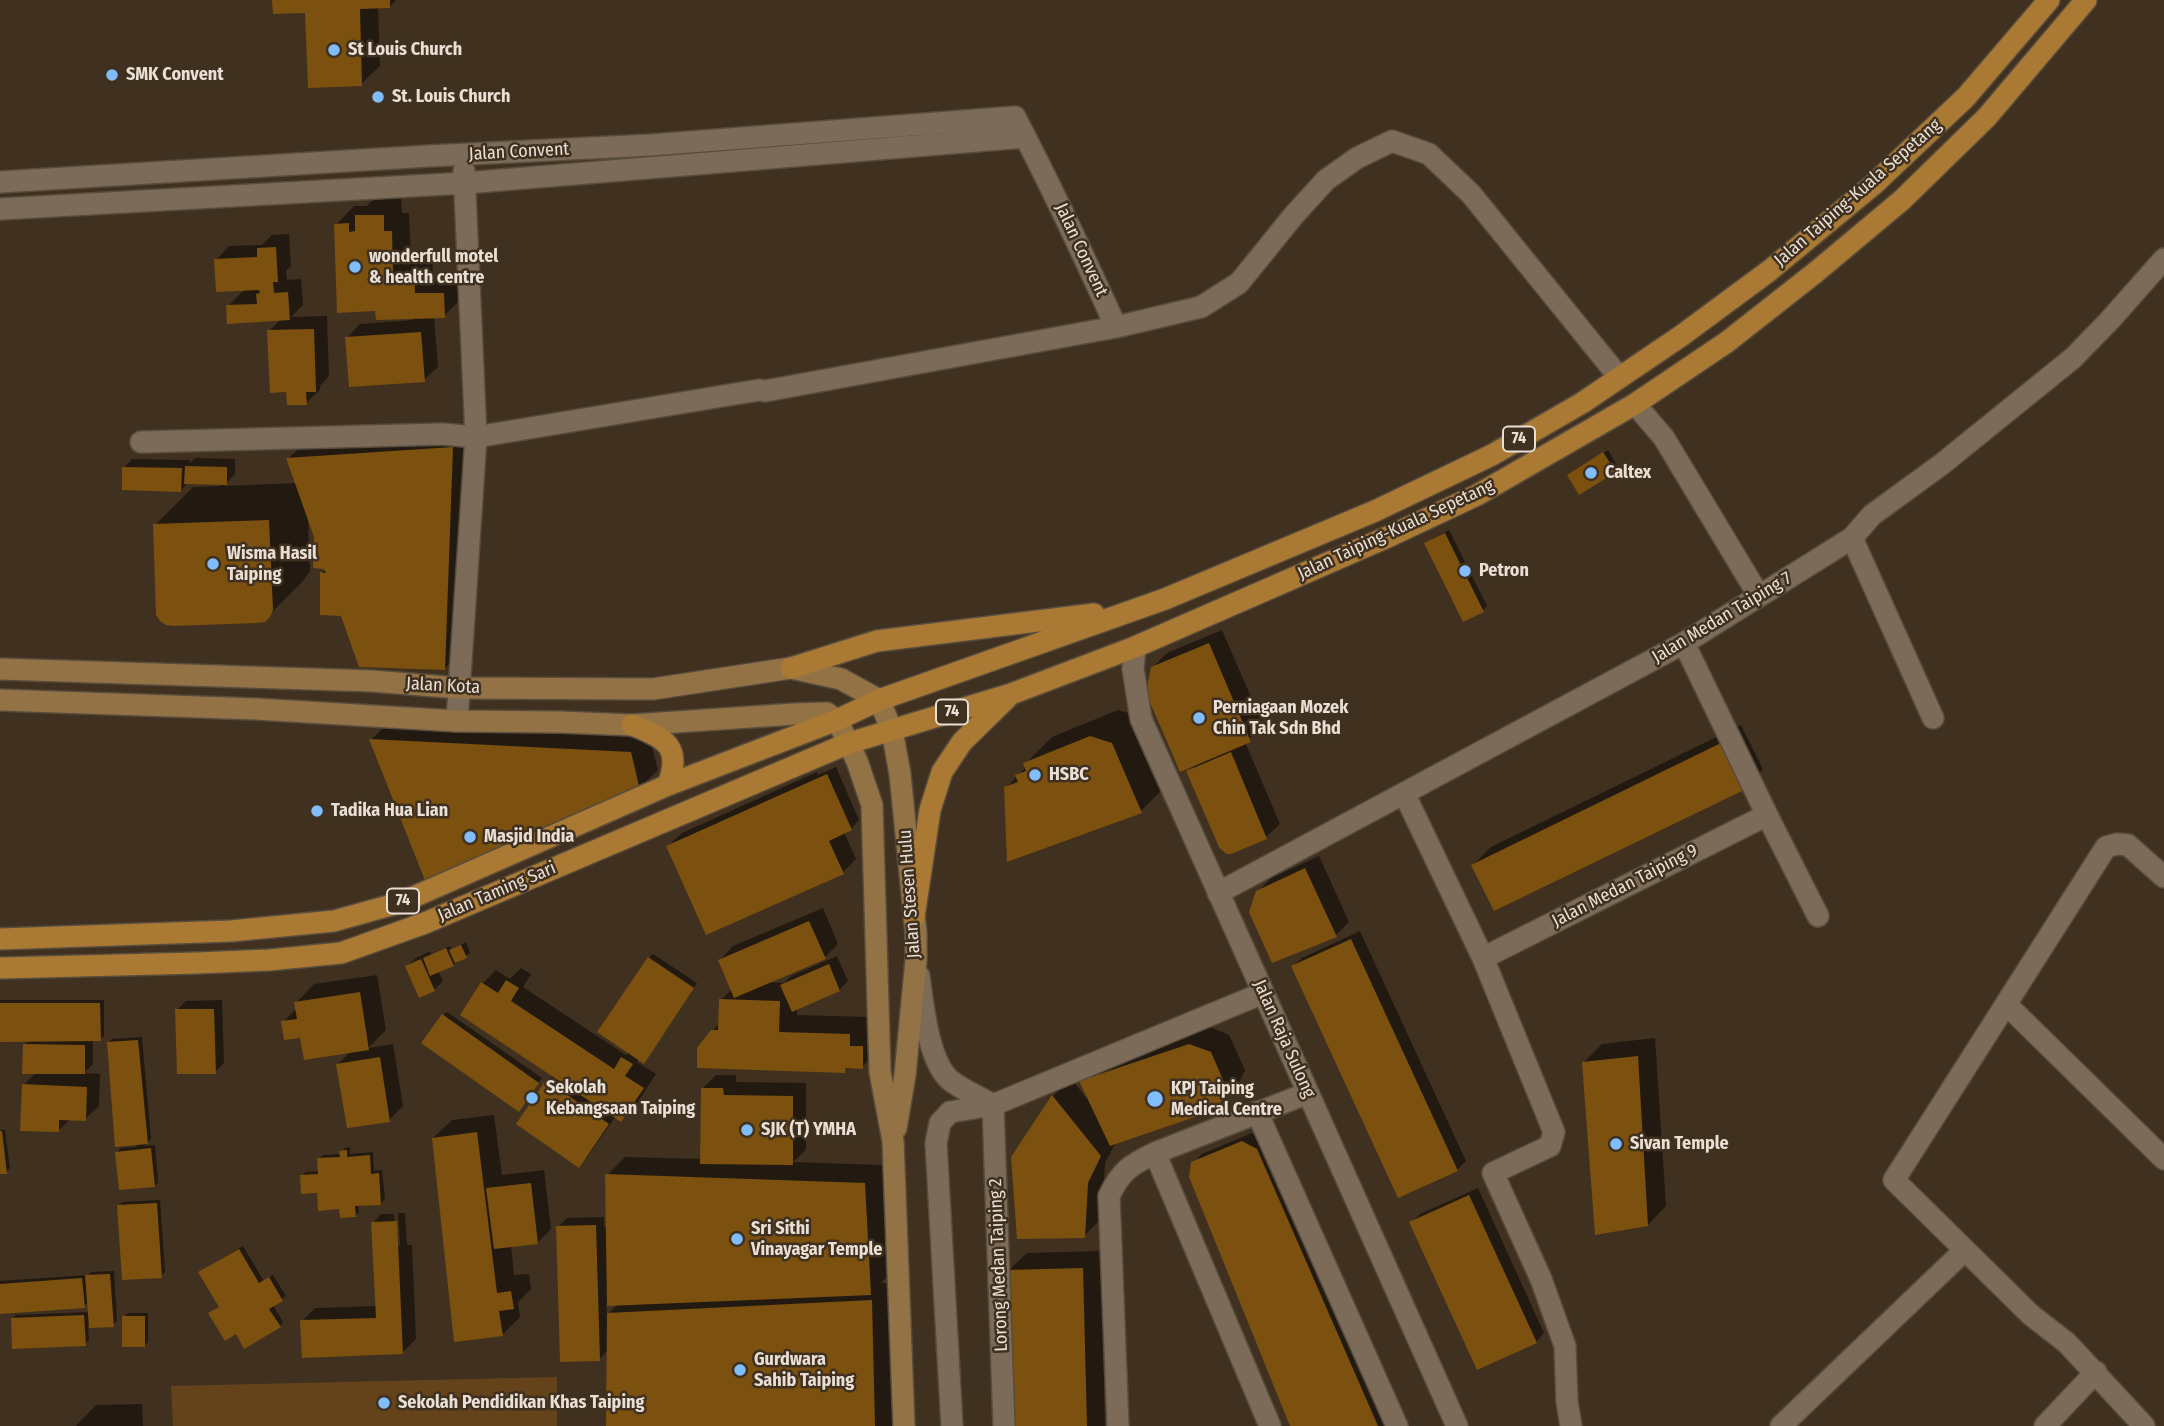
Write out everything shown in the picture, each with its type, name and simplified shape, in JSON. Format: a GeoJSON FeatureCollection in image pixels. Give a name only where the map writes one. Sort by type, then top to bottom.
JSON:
{"type":"FeatureCollection","features":[{"type":"Feature","properties":{"kind":"main road","name":"Jalan Taiping-Kuala Sepetang"},"geometry":{"type":"LineString","coordinates":[[879,700],[1166,599],[1375,511],[1492,455],[1582,402],[1681,337],[1769,271],[1873,185],[1966,97],[2049,0]]}},
{"type":"Feature","properties":{"kind":"main road","name":"Jalan Taiping-Kuala Sepetang"},"geometry":{"type":"LineString","coordinates":[[892,730],[1011,694],[1135,647],[1392,535],[1477,495],[1635,404],[1727,342],[1902,200],[1987,117],[2087,0]]}},
{"type":"Feature","properties":{"kind":"main road"},"geometry":{"type":"LineString","coordinates":[[791,668],[877,641],[1087,615],[1166,599]]}},
{"type":"Feature","properties":{"kind":"main road","name":"Jalan Kota"},"geometry":{"type":"LineString","coordinates":[[0,669],[372,681],[459,688],[653,689],[791,668],[841,679],[879,700]]}},
{"type":"Feature","properties":{"kind":"main road"},"geometry":{"type":"LineString","coordinates":[[914,917],[930,810],[942,772],[962,742],[1011,694]]}},
{"type":"Feature","properties":{"kind":"main road","name":"74"},"geometry":{"type":"LineString","coordinates":[[837,720],[879,700]]}},
{"type":"Feature","properties":{"kind":"main road","name":"Jalan Stesen Hulu"},"geometry":{"type":"LineString","coordinates":[[879,700],[892,730],[900,774],[916,960],[905,1075],[894,1141]]}},
{"type":"Feature","properties":{"kind":"main road","name":"Jalan Kota"},"geometry":{"type":"LineString","coordinates":[[0,701],[256,709],[457,721],[632,725],[827,713],[837,720]]}},
{"type":"Feature","properties":{"kind":"main road","name":"Jalan Stesen Hulu"},"geometry":{"type":"LineString","coordinates":[[837,720],[861,771],[872,805],[880,1072],[894,1141],[904,1426]]}},
{"type":"Feature","properties":{"kind":"main road","name":"Jalan Taming Sari"},"geometry":{"type":"LineString","coordinates":[[0,939],[231,931],[334,921],[402,902],[668,785],[837,720]]}},
{"type":"Feature","properties":{"kind":"main road"},"geometry":{"type":"LineString","coordinates":[[632,725],[652,733],[672,751],[675,766],[668,785]]}},
{"type":"Feature","properties":{"kind":"main road","name":"74"},"geometry":{"type":"LineString","coordinates":[[849,743],[892,730]]}},
{"type":"Feature","properties":{"kind":"main road","name":"Jalan Taming Sari"},"geometry":{"type":"LineString","coordinates":[[0,968],[221,962],[341,953],[425,923],[849,743]]}},
{"type":"Feature","properties":{"kind":"street","name":"Jalan Convent"},"geometry":{"type":"LineString","coordinates":[[0,182],[651,145],[1015,117],[1073,232],[1116,327]]}},
{"type":"Feature","properties":{"kind":"street","name":"Jalan Convent"},"geometry":{"type":"LineString","coordinates":[[0,209],[465,183],[1025,137]]}},
{"type":"Feature","properties":{"kind":"street"},"geometry":{"type":"LineString","coordinates":[[141,442],[443,435],[476,437],[765,391],[1116,327],[1200,307],[1239,283],[1326,180],[1357,158],[1392,141],[1429,154],[1471,194],[1619,377]]}},
{"type":"Feature","properties":{"kind":"street"},"geometry":{"type":"LineString","coordinates":[[457,721],[476,437],[463,155]]}},
{"type":"Feature","properties":{"kind":"street","name":"Jalan Medan Taiping 7"},"geometry":{"type":"LineString","coordinates":[[1218,892],[1684,643],[1852,538],[1872,514],[1942,464],[2073,358],[2164,259]]}},
{"type":"Feature","properties":{"kind":"street"},"geometry":{"type":"LineString","coordinates":[[1635,404],[1664,438],[1759,596]]}},
{"type":"Feature","properties":{"kind":"street"},"geometry":{"type":"LineString","coordinates":[[1852,538],[1933,718]]}},
{"type":"Feature","properties":{"kind":"street"},"geometry":{"type":"LineString","coordinates":[[1684,643],[1818,916]]}},
{"type":"Feature","properties":{"kind":"street","name":"Jalan Raja Sulong"},"geometry":{"type":"LineString","coordinates":[[1135,647],[1133,669],[1141,719],[1457,1426]]}},
{"type":"Feature","properties":{"kind":"street"},"geometry":{"type":"LineString","coordinates":[[1404,793],[1483,958],[1554,1132],[1550,1146],[1493,1173],[1541,1279],[1565,1346],[1567,1402],[1572,1426]]}},
{"type":"Feature","properties":{"kind":"street","name":"Jalan Medan Taiping 9"},"geometry":{"type":"LineString","coordinates":[[1483,958],[1767,815]]}},
{"type":"Feature","properties":{"kind":"street"},"geometry":{"type":"LineString","coordinates":[[2144,1426],[2067,1343],[2031,1315],[1894,1180],[2106,847],[2128,845],[2164,877]]}},
{"type":"Feature","properties":{"kind":"street"},"geometry":{"type":"LineString","coordinates":[[916,960],[924,1012],[937,1065],[950,1081],[993,1105]]}},
{"type":"Feature","properties":{"kind":"street"},"geometry":{"type":"LineString","coordinates":[[952,1426],[936,1143],[940,1123],[950,1112],[993,1105],[1263,993]]}},
{"type":"Feature","properties":{"kind":"street"},"geometry":{"type":"LineString","coordinates":[[2007,1004],[2164,1159]]}},
{"type":"Feature","properties":{"kind":"street"},"geometry":{"type":"LineString","coordinates":[[1118,1426],[1109,1196],[1118,1178],[1132,1164],[1155,1153],[1308,1093]]}},
{"type":"Feature","properties":{"kind":"street","name":"Lorong Medan Taiping 2"},"geometry":{"type":"LineString","coordinates":[[993,1105],[1004,1426]]}},
{"type":"Feature","properties":{"kind":"street"},"geometry":{"type":"LineString","coordinates":[[1257,1112],[1397,1426]]}},
{"type":"Feature","properties":{"kind":"street"},"geometry":{"type":"LineString","coordinates":[[1155,1153],[1270,1426]]}},
{"type":"Feature","properties":{"kind":"street"},"geometry":{"type":"LineString","coordinates":[[1781,1426],[1965,1250]]}},
{"type":"Feature","properties":{"kind":"street"},"geometry":{"type":"LineString","coordinates":[[2045,1426],[2096,1372]]}},
{"type":"Feature","properties":{"kind":"shaded area","name":"Sekolah Pendidikan Khas Taiping"},"geometry":{"type":"Polygon","coordinates":[[[557,1377],[557,1426],[173,1426],[171,1386],[557,1377]]]}},
{"type":"Feature","properties":{"kind":"building","name":"St Louis Church"},"geometry":{"type":"Polygon","coordinates":[[[272,0],[390,0],[390,8],[360,9],[362,86],[308,88],[305,13],[273,14],[272,0]]]}},
{"type":"Feature","properties":{"kind":"building"},"geometry":{"type":"Polygon","coordinates":[[[355,215],[384,215],[384,231],[392,231],[393,273],[414,273],[415,293],[444,293],[445,318],[376,320],[375,311],[337,313],[334,224],[349,223],[349,232],[355,231],[355,215]]]}},
{"type":"Feature","properties":{"kind":"building"},"geometry":{"type":"Polygon","coordinates":[[[276,247],[278,282],[273,282],[274,293],[288,292],[290,320],[227,324],[226,305],[257,304],[256,294],[260,293],[259,290],[216,292],[214,259],[257,257],[257,248],[276,247]]]}},
{"type":"Feature","properties":{"kind":"building"},"geometry":{"type":"Polygon","coordinates":[[[314,329],[316,392],[306,392],[307,405],[287,405],[286,392],[270,393],[267,330],[314,329]]]}},
{"type":"Feature","properties":{"kind":"building"},"geometry":{"type":"Polygon","coordinates":[[[421,332],[425,382],[349,387],[345,337],[421,332]]]}},
{"type":"Feature","properties":{"kind":"building"},"geometry":{"type":"Polygon","coordinates":[[[453,447],[445,670],[359,667],[341,616],[320,615],[320,572],[326,573],[324,569],[313,568],[314,537],[286,458],[453,447]]]}},
{"type":"Feature","properties":{"kind":"building","name":"Caltex"},"geometry":{"type":"Polygon","coordinates":[[[1603,452],[1616,472],[1579,495],[1567,475],[1603,452]]]}},
{"type":"Feature","properties":{"kind":"building"},"geometry":{"type":"Polygon","coordinates":[[[185,466],[227,467],[227,485],[184,484],[185,466]]]}},
{"type":"Feature","properties":{"kind":"building"},"geometry":{"type":"Polygon","coordinates":[[[122,467],[182,468],[181,492],[122,490],[122,467]]]}},
{"type":"Feature","properties":{"kind":"building","name":"Wisma Hasil Taiping"},"geometry":{"type":"Polygon","coordinates":[[[269,520],[273,610],[265,622],[173,626],[160,621],[156,615],[153,524],[269,520]]]}},
{"type":"Feature","properties":{"kind":"building"},"geometry":{"type":"Polygon","coordinates":[[[1445,533],[1484,612],[1463,622],[1424,543],[1445,533]]]}},
{"type":"Feature","properties":{"kind":"building","name":"Perniagaan Mozek Chin Tak Sdn Bhd"},"geometry":{"type":"Polygon","coordinates":[[[1209,643],[1251,742],[1180,772],[1146,693],[1151,667],[1209,643]]]}},
{"type":"Feature","properties":{"kind":"building"},"geometry":{"type":"Polygon","coordinates":[[[1090,736],[1112,743],[1142,813],[1007,862],[1004,787],[1018,782],[1015,775],[1026,771],[1023,763],[1090,736]]]}},
{"type":"Feature","properties":{"kind":"building","name":"Masjid India"},"geometry":{"type":"Polygon","coordinates":[[[369,739],[631,752],[640,790],[426,883],[369,739]]]}},
{"type":"Feature","properties":{"kind":"building"},"geometry":{"type":"Polygon","coordinates":[[[1723,742],[1746,789],[1494,911],[1471,865],[1723,742]]]}},
{"type":"Feature","properties":{"kind":"building"},"geometry":{"type":"Polygon","coordinates":[[[1231,752],[1267,839],[1226,854],[1219,847],[1186,771],[1231,752]]]}},
{"type":"Feature","properties":{"kind":"building"},"geometry":{"type":"Polygon","coordinates":[[[827,774],[852,830],[829,841],[844,874],[706,935],[666,846],[827,774]]]}},
{"type":"Feature","properties":{"kind":"building"},"geometry":{"type":"Polygon","coordinates":[[[1305,868],[1337,937],[1272,963],[1249,912],[1256,891],[1305,868]]]}},
{"type":"Feature","properties":{"kind":"building"},"geometry":{"type":"Polygon","coordinates":[[[809,921],[826,959],[734,998],[718,960],[809,921]]]}},
{"type":"Feature","properties":{"kind":"building"},"geometry":{"type":"Polygon","coordinates":[[[1351,939],[1458,1171],[1398,1198],[1291,966],[1351,939]]]}},
{"type":"Feature","properties":{"kind":"building"},"geometry":{"type":"Polygon","coordinates":[[[461,945],[467,958],[455,963],[449,950],[461,945]]]}},
{"type":"Feature","properties":{"kind":"building"},"geometry":{"type":"Polygon","coordinates":[[[446,948],[454,966],[430,976],[423,958],[446,948]]]}},
{"type":"Feature","properties":{"kind":"building"},"geometry":{"type":"Polygon","coordinates":[[[648,957],[694,988],[644,1064],[597,1032],[648,957]]]}},
{"type":"Feature","properties":{"kind":"building"},"geometry":{"type":"Polygon","coordinates":[[[421,959],[435,991],[419,998],[405,966],[421,959]]]}},
{"type":"Feature","properties":{"kind":"building"},"geometry":{"type":"Polygon","coordinates":[[[829,964],[840,991],[792,1012],[780,985],[829,964]]]}},
{"type":"Feature","properties":{"kind":"building"},"geometry":{"type":"Polygon","coordinates":[[[506,980],[519,988],[511,1001],[614,1069],[621,1057],[633,1064],[625,1076],[644,1088],[621,1122],[460,1015],[481,982],[498,993],[506,980]]]}},
{"type":"Feature","properties":{"kind":"building"},"geometry":{"type":"Polygon","coordinates":[[[360,992],[369,1050],[304,1060],[300,1038],[284,1040],[281,1021],[297,1019],[294,1002],[360,992]]]}},
{"type":"Feature","properties":{"kind":"building"},"geometry":{"type":"Polygon","coordinates":[[[719,999],[780,1001],[779,1032],[850,1034],[850,1046],[863,1046],[863,1069],[846,1068],[845,1073],[697,1068],[697,1048],[711,1030],[718,1030],[719,999]]]}},
{"type":"Feature","properties":{"kind":"building"},"geometry":{"type":"Polygon","coordinates":[[[0,1003],[100,1003],[101,1041],[0,1042],[0,1003]]]}},
{"type":"Feature","properties":{"kind":"building"},"geometry":{"type":"Polygon","coordinates":[[[175,1009],[214,1009],[216,1074],[177,1074],[175,1009]]]}},
{"type":"Feature","properties":{"kind":"building"},"geometry":{"type":"Polygon","coordinates":[[[442,1014],[539,1083],[519,1112],[421,1043],[442,1014]]]}},
{"type":"Feature","properties":{"kind":"building"},"geometry":{"type":"Polygon","coordinates":[[[138,1040],[148,1144],[115,1147],[107,1042],[138,1040]]]}},
{"type":"Feature","properties":{"kind":"building"},"geometry":{"type":"Polygon","coordinates":[[[23,1044],[85,1045],[85,1074],[22,1074],[23,1044]]]}},
{"type":"Feature","properties":{"kind":"building","name":"KPJ Taiping Medical Centre"},"geometry":{"type":"Polygon","coordinates":[[[1189,1044],[1211,1052],[1227,1089],[1218,1109],[1110,1146],[1079,1081],[1189,1044]]]}},
{"type":"Feature","properties":{"kind":"building","name":"Sivan Temple"},"geometry":{"type":"Polygon","coordinates":[[[1638,1056],[1648,1226],[1595,1235],[1582,1062],[1638,1056]]]}},
{"type":"Feature","properties":{"kind":"building"},"geometry":{"type":"Polygon","coordinates":[[[380,1057],[390,1122],[347,1128],[336,1064],[380,1057]]]}},
{"type":"Feature","properties":{"kind":"building"},"geometry":{"type":"Polygon","coordinates":[[[546,1080],[609,1124],[579,1168],[516,1124],[546,1080]]]}},
{"type":"Feature","properties":{"kind":"building"},"geometry":{"type":"Polygon","coordinates":[[[22,1084],[87,1087],[86,1121],[59,1120],[59,1132],[20,1131],[22,1084]]]}},
{"type":"Feature","properties":{"kind":"building","name":"SJK (T) YMHA"},"geometry":{"type":"Polygon","coordinates":[[[701,1088],[723,1088],[724,1095],[793,1096],[793,1165],[700,1164],[701,1088]]]}},
{"type":"Feature","properties":{"kind":"building"},"geometry":{"type":"Polygon","coordinates":[[[1052,1095],[1101,1156],[1088,1183],[1085,1238],[1017,1239],[1011,1157],[1052,1095]]]}},
{"type":"Feature","properties":{"kind":"building"},"geometry":{"type":"Polygon","coordinates":[[[2,1131],[7,1174],[0,1174],[2,1131]]]}},
{"type":"Feature","properties":{"kind":"building"},"geometry":{"type":"Polygon","coordinates":[[[477,1132],[497,1293],[511,1291],[514,1309],[499,1311],[503,1336],[454,1342],[432,1138],[477,1132]]]}},
{"type":"Feature","properties":{"kind":"building"},"geometry":{"type":"Polygon","coordinates":[[[1242,1141],[1257,1149],[1378,1426],[1290,1426],[1189,1177],[1191,1162],[1242,1141]]]}},
{"type":"Feature","properties":{"kind":"building"},"geometry":{"type":"Polygon","coordinates":[[[151,1148],[155,1187],[119,1190],[115,1152],[151,1148]]]}},
{"type":"Feature","properties":{"kind":"building"},"geometry":{"type":"Polygon","coordinates":[[[347,1150],[347,1157],[370,1155],[371,1174],[379,1173],[381,1205],[355,1206],[356,1217],[340,1218],[339,1209],[318,1211],[317,1193],[301,1194],[300,1175],[318,1174],[317,1158],[340,1157],[339,1151],[347,1150]]]}},
{"type":"Feature","properties":{"kind":"building","name":"Sri Sithi Vinayagar Temple"},"geometry":{"type":"Polygon","coordinates":[[[605,1174],[865,1183],[871,1295],[607,1306],[605,1174]]]}},
{"type":"Feature","properties":{"kind":"building"},"geometry":{"type":"Polygon","coordinates":[[[531,1183],[538,1244],[494,1249],[486,1188],[531,1183]]]}},
{"type":"Feature","properties":{"kind":"building"},"geometry":{"type":"Polygon","coordinates":[[[1469,1195],[1537,1343],[1477,1370],[1409,1222],[1469,1195]]]}},
{"type":"Feature","properties":{"kind":"building"},"geometry":{"type":"Polygon","coordinates":[[[157,1203],[162,1278],[122,1280],[117,1205],[157,1203]]]}},
{"type":"Feature","properties":{"kind":"building"},"geometry":{"type":"Polygon","coordinates":[[[397,1221],[403,1354],[302,1358],[300,1320],[376,1318],[371,1222],[397,1221]]]}},
{"type":"Feature","properties":{"kind":"building"},"geometry":{"type":"Polygon","coordinates":[[[596,1225],[600,1361],[560,1362],[556,1226],[596,1225]]]}},
{"type":"Feature","properties":{"kind":"building"},"geometry":{"type":"Polygon","coordinates":[[[239,1249],[259,1283],[269,1277],[283,1301],[269,1309],[281,1327],[244,1349],[236,1334],[225,1341],[208,1313],[219,1307],[198,1272],[239,1249]]]}},
{"type":"Feature","properties":{"kind":"building"},"geometry":{"type":"Polygon","coordinates":[[[1083,1268],[1087,1426],[1013,1426],[1007,1270],[1083,1268]]]}},
{"type":"Feature","properties":{"kind":"building"},"geometry":{"type":"Polygon","coordinates":[[[110,1274],[114,1327],[89,1328],[85,1275],[110,1274]]]}},
{"type":"Feature","properties":{"kind":"building"},"geometry":{"type":"Polygon","coordinates":[[[82,1278],[85,1308],[0,1314],[0,1284],[82,1278]]]}},
{"type":"Feature","properties":{"kind":"building","name":"Gurdwara Sahib Taiping"},"geometry":{"type":"Polygon","coordinates":[[[872,1300],[875,1426],[606,1426],[607,1313],[872,1300]]]}},
{"type":"Feature","properties":{"kind":"building"},"geometry":{"type":"Polygon","coordinates":[[[84,1315],[86,1346],[12,1349],[11,1318],[84,1315]]]}},
{"type":"Feature","properties":{"kind":"building"},"geometry":{"type":"Polygon","coordinates":[[[122,1316],[145,1316],[145,1347],[122,1347],[122,1316]]]}},
{"type":"Feature","properties":{"kind":"place","name":"St Louis Church"},"geometry":{"type":"Point","coordinates":[334,50]}},
{"type":"Feature","properties":{"kind":"place","name":"SMK Convent"},"geometry":{"type":"Point","coordinates":[112,75]}},
{"type":"Feature","properties":{"kind":"place","name":"St. Louis Church"},"geometry":{"type":"Point","coordinates":[378,97]}},
{"type":"Feature","properties":{"kind":"place","name":"wonderfull motel & health centre"},"geometry":{"type":"Point","coordinates":[355,267]}},
{"type":"Feature","properties":{"kind":"place","name":"Caltex"},"geometry":{"type":"Point","coordinates":[1591,473]}},
{"type":"Feature","properties":{"kind":"place","name":"Wisma Hasil Taiping"},"geometry":{"type":"Point","coordinates":[213,564]}},
{"type":"Feature","properties":{"kind":"place","name":"Petron"},"geometry":{"type":"Point","coordinates":[1465,571]}},
{"type":"Feature","properties":{"kind":"place","name":"Perniagaan Mozek Chin Tak Sdn Bhd"},"geometry":{"type":"Point","coordinates":[1199,718]}},
{"type":"Feature","properties":{"kind":"place","name":"HSBC"},"geometry":{"type":"Point","coordinates":[1035,775]}},
{"type":"Feature","properties":{"kind":"place","name":"Tadika Hua Lian"},"geometry":{"type":"Point","coordinates":[317,811]}},
{"type":"Feature","properties":{"kind":"place","name":"Masjid India"},"geometry":{"type":"Point","coordinates":[470,837]}},
{"type":"Feature","properties":{"kind":"place","name":"Sekolah Kebangsaan Taiping"},"geometry":{"type":"Point","coordinates":[532,1098]}},
{"type":"Feature","properties":{"kind":"place","name":"KPJ Taiping Medical Centre"},"geometry":{"type":"Point","coordinates":[1155,1099]}},
{"type":"Feature","properties":{"kind":"place","name":"SJK (T) YMHA"},"geometry":{"type":"Point","coordinates":[747,1130]}},
{"type":"Feature","properties":{"kind":"place","name":"Sivan Temple"},"geometry":{"type":"Point","coordinates":[1616,1144]}},
{"type":"Feature","properties":{"kind":"place","name":"Sri Sithi Vinayagar Temple"},"geometry":{"type":"Point","coordinates":[737,1239]}},
{"type":"Feature","properties":{"kind":"place","name":"Gurdwara Sahib Taiping"},"geometry":{"type":"Point","coordinates":[740,1370]}},
{"type":"Feature","properties":{"kind":"place","name":"Sekolah Pendidikan Khas Taiping"},"geometry":{"type":"Point","coordinates":[384,1403]}}]}
